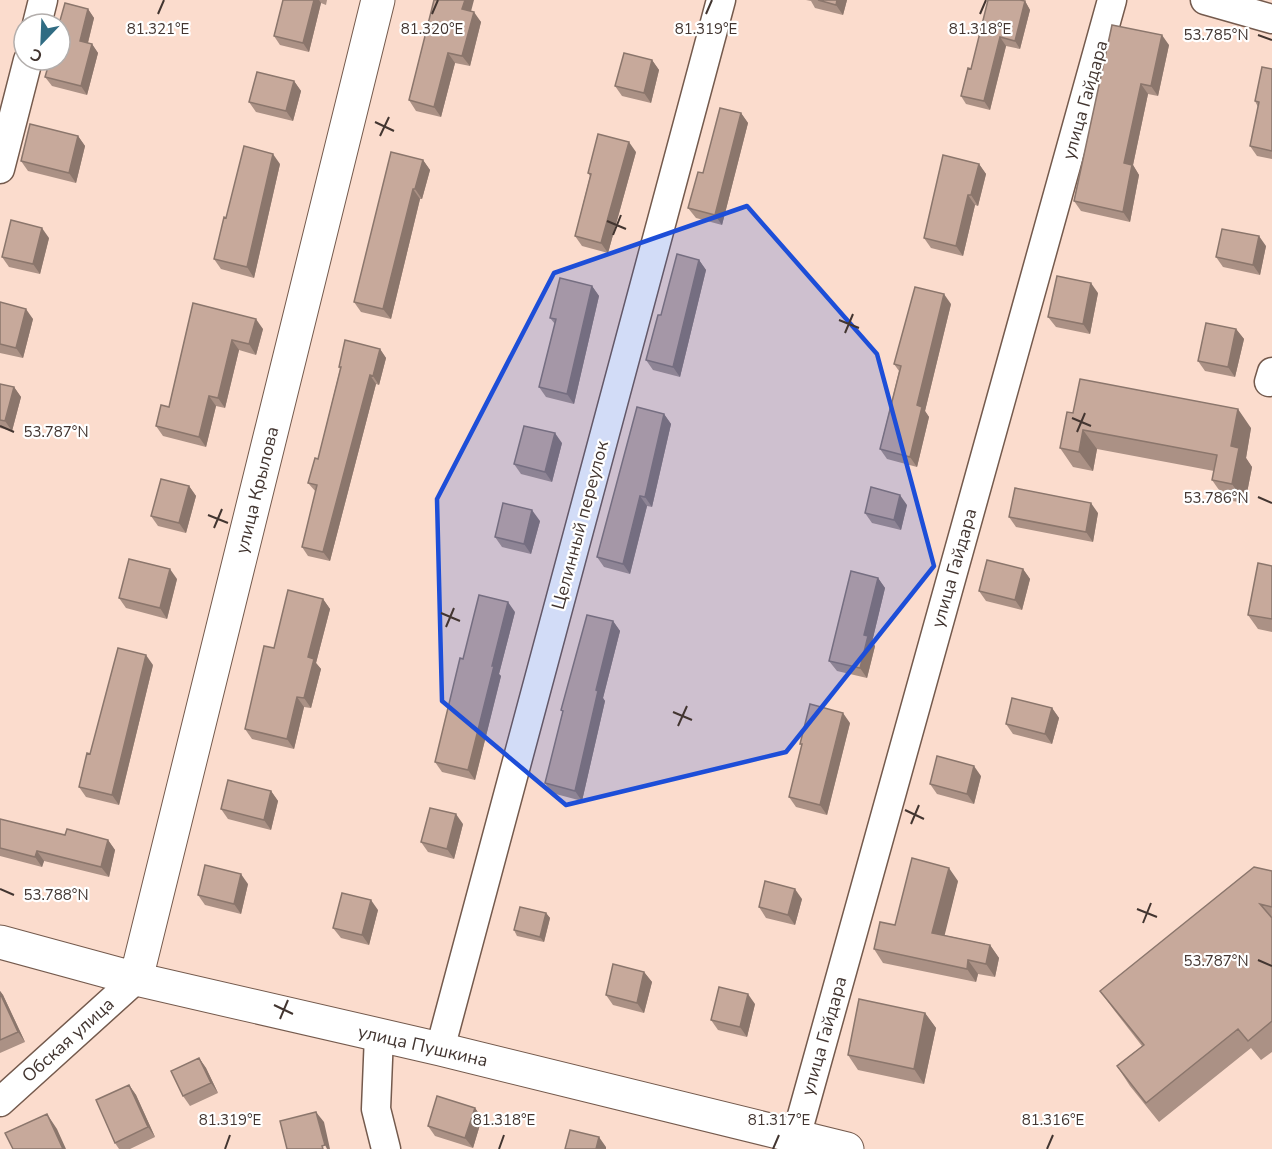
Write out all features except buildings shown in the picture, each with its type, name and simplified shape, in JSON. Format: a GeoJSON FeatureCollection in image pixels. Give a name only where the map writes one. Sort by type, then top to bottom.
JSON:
{"type":"FeatureCollection","features":[{"type":"Feature","properties":{"kind":"street","name":"улица Крылова"},"geometry":{"type":"LineString","coordinates":[[136,979],[378,0]]}},
{"type":"Feature","properties":{"kind":"street","name":"Целинный переулок"},"geometry":{"type":"LineString","coordinates":[[440,1049],[721,0]]}},
{"type":"Feature","properties":{"kind":"street","name":"улица Гайдара"},"geometry":{"type":"LineString","coordinates":[[796,1137],[1113,0]]}},
{"type":"Feature","properties":{"kind":"street"},"geometry":{"type":"LineString","coordinates":[[1205,0],[1272,19]]}},
{"type":"Feature","properties":{"kind":"street"},"geometry":{"type":"LineString","coordinates":[[0,169],[25,72]]}},
{"type":"Feature","properties":{"kind":"street","name":"улица Пушкина"},"geometry":{"type":"LineString","coordinates":[[0,942],[136,979],[440,1049],[847,1149]]}},
{"type":"Feature","properties":{"kind":"street","name":"Обская улица"},"geometry":{"type":"LineString","coordinates":[[0,1102],[136,979]]}},
{"type":"Feature","properties":{"kind":"street"},"geometry":{"type":"LineString","coordinates":[[379,1035],[376,1109],[386,1149]]}},
{"type":"Feature","properties":{"kind":"highlighted area"},"geometry":{"type":"Polygon","coordinates":[[[747,206],[877,354],[934,566],[786,752],[566,805],[442,701],[437,499],[554,273],[747,206]]]}}]}
